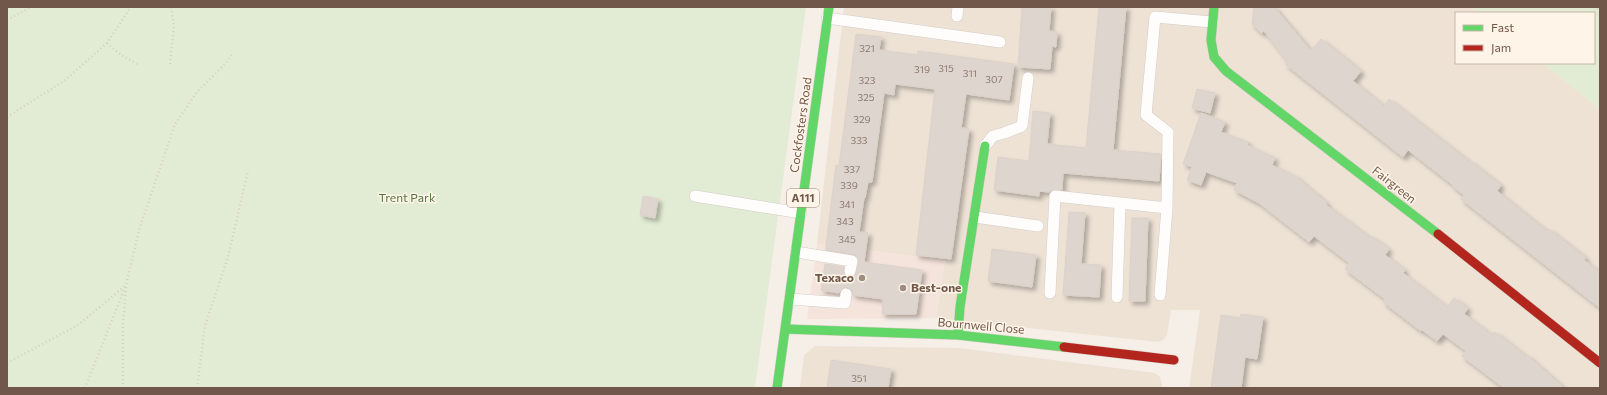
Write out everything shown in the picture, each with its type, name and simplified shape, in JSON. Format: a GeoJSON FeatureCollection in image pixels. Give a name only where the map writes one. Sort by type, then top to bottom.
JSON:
{"type":"FeatureCollection","features":[{"type":"Feature","properties":{"kind":"street","name":"Fairgreen"},"geometry":{"type":"LineString","coordinates":[[1214,7],[1211,40],[1214,56],[1226,71],[1468,257],[1600,363]]}},
{"type":"Feature","properties":{"kind":"street","name":"Cockfosters Road"},"geometry":{"type":"LineString","coordinates":[[777,388],[828,12]]}},
{"type":"Feature","properties":{"kind":"street"},"geometry":{"type":"LineString","coordinates":[[958,334],[960,307],[985,146]]}},
{"type":"Feature","properties":{"kind":"street","name":"Bournwell Close"},"geometry":{"type":"LineString","coordinates":[[785,330],[958,334],[1174,360]]}},
{"type":"Feature","properties":{"kind":"lane"},"geometry":{"type":"LineString","coordinates":[[828,12],[1000,42]]}},
{"type":"Feature","properties":{"kind":"lane"},"geometry":{"type":"LineString","coordinates":[[1160,295],[1167,208],[1168,132],[1146,115],[1155,16],[1212,22]]}},
{"type":"Feature","properties":{"kind":"lane"},"geometry":{"type":"LineString","coordinates":[[985,146],[993,136],[1022,126],[1028,78]]}},
{"type":"Feature","properties":{"kind":"lane"},"geometry":{"type":"LineString","coordinates":[[695,196],[801,212]]}},
{"type":"Feature","properties":{"kind":"lane"},"geometry":{"type":"LineString","coordinates":[[1050,293],[1054,196],[1167,208]]}},
{"type":"Feature","properties":{"kind":"lane"},"geometry":{"type":"LineString","coordinates":[[1117,297],[1120,203]]}},
{"type":"Feature","properties":{"kind":"lane"},"geometry":{"type":"LineString","coordinates":[[975,217],[1038,226]]}},
{"type":"Feature","properties":{"kind":"lane"},"geometry":{"type":"LineString","coordinates":[[796,252],[852,261],[850,271]]}},
{"type":"Feature","properties":{"kind":"lane"},"geometry":{"type":"LineString","coordinates":[[790,299],[845,303],[846,294]]}},
{"type":"Feature","properties":{"kind":"path"},"geometry":{"type":"LineString","coordinates":[[7,20],[32,7]]}},
{"type":"Feature","properties":{"kind":"path"},"geometry":{"type":"LineString","coordinates":[[7,117],[64,81],[107,42],[131,7]]}},
{"type":"Feature","properties":{"kind":"path"},"geometry":{"type":"LineString","coordinates":[[170,64],[174,26],[171,7]]}},
{"type":"Feature","properties":{"kind":"path"},"geometry":{"type":"LineString","coordinates":[[1593,7],[1600,10]]}},
{"type":"Feature","properties":{"kind":"path"},"geometry":{"type":"LineString","coordinates":[[107,42],[121,55],[139,65]]}},
{"type":"Feature","properties":{"kind":"path"},"geometry":{"type":"LineString","coordinates":[[85,388],[126,285],[139,230],[175,124],[197,92],[232,55]]}},
{"type":"Feature","properties":{"kind":"path"},"geometry":{"type":"LineString","coordinates":[[197,388],[205,326],[228,257],[248,172]]}},
{"type":"Feature","properties":{"kind":"path"},"geometry":{"type":"LineString","coordinates":[[7,363],[78,325],[126,285]]}},
{"type":"Feature","properties":{"kind":"path"},"geometry":{"type":"LineString","coordinates":[[123,388],[123,325],[126,285]]}},
{"type":"Feature","properties":{"kind":"shaded area"},"geometry":{"type":"Polygon","coordinates":[[[844,7],[1471,7],[1478,12],[1455,12],[1455,64],[1543,64],[1600,109],[1600,388],[1189,388],[1200,310],[1171,310],[1167,335],[1163,340],[1158,342],[936,318],[945,260],[817,244],[844,7]]]}},
{"type":"Feature","properties":{"kind":"shaded area"},"geometry":{"type":"Polygon","coordinates":[[[817,244],[945,260],[936,318],[807,319],[817,244]]]}},
{"type":"Feature","properties":{"kind":"shaded area"},"geometry":{"type":"Polygon","coordinates":[[[815,346],[960,348],[1155,373],[1160,377],[1162,388],[800,388],[804,355],[815,346]]]}},
{"type":"Feature","properties":{"kind":"green space","name":"Trent Park"},"geometry":{"type":"Polygon","coordinates":[[[7,7],[806,7],[755,388],[7,388],[7,7]]]}},
{"type":"Feature","properties":{"kind":"green space"},"geometry":{"type":"Polygon","coordinates":[[[1471,7],[1600,7],[1600,109],[1543,64],[1595,64],[1595,12],[1478,12],[1471,7]]]}},
{"type":"Feature","properties":{"kind":"building"},"geometry":{"type":"Polygon","coordinates":[[[1022,7],[1051,7],[1049,31],[1057,32],[1056,47],[1052,46],[1050,69],[1018,67],[1022,7]]]}},
{"type":"Feature","properties":{"kind":"building"},"geometry":{"type":"Polygon","coordinates":[[[1099,7],[1126,7],[1113,150],[1161,154],[1159,181],[1063,173],[1062,190],[1052,190],[1049,192],[1039,191],[1039,196],[994,190],[998,157],[1029,161],[1033,111],[1050,113],[1047,144],[1086,148],[1099,7]]]}},
{"type":"Feature","properties":{"kind":"building"},"geometry":{"type":"Polygon","coordinates":[[[1254,7],[1274,7],[1311,51],[1321,39],[1361,71],[1353,81],[1384,106],[1389,99],[1501,185],[1497,191],[1523,212],[1547,231],[1549,229],[1586,258],[1584,260],[1600,272],[1600,308],[1461,199],[1464,195],[1408,150],[1403,157],[1285,64],[1288,62],[1264,31],[1261,33],[1252,24],[1254,7]]]}},
{"type":"Feature","properties":{"kind":"building"},"geometry":{"type":"Polygon","coordinates":[[[856,34],[881,37],[879,50],[917,55],[918,51],[1014,64],[1009,100],[966,94],[961,128],[969,129],[951,259],[916,255],[935,89],[895,84],[894,95],[884,93],[872,182],[868,182],[859,232],[868,233],[864,262],[922,270],[916,314],[882,314],[883,299],[853,295],[852,291],[847,287],[843,288],[839,293],[821,290],[825,264],[844,267],[844,274],[849,278],[855,275],[859,262],[856,255],[826,250],[836,165],[839,166],[856,34]]]}},
{"type":"Feature","properties":{"kind":"building"},"geometry":{"type":"Polygon","coordinates":[[[1197,89],[1215,93],[1210,113],[1192,108],[1197,89]]]}},
{"type":"Feature","properties":{"kind":"building"},"geometry":{"type":"Polygon","coordinates":[[[1201,113],[1225,122],[1221,132],[1248,142],[1247,145],[1275,158],[1272,165],[1295,176],[1327,203],[1326,205],[1369,237],[1371,236],[1389,249],[1385,255],[1405,270],[1403,273],[1447,307],[1454,298],[1468,308],[1464,314],[1492,335],[1495,332],[1526,356],[1527,355],[1564,388],[1504,388],[1462,356],[1466,351],[1443,334],[1437,341],[1422,330],[1421,331],[1383,302],[1385,299],[1345,269],[1349,263],[1314,236],[1309,242],[1259,203],[1234,190],[1237,183],[1206,172],[1201,185],[1187,180],[1192,167],[1183,164],[1201,113]]]}},
{"type":"Feature","properties":{"kind":"building"},"geometry":{"type":"Polygon","coordinates":[[[643,196],[658,199],[655,218],[640,215],[643,196]]]}},
{"type":"Feature","properties":{"kind":"building"},"geometry":{"type":"Polygon","coordinates":[[[1069,212],[1085,213],[1081,264],[1101,265],[1099,297],[1063,295],[1069,212]]]}},
{"type":"Feature","properties":{"kind":"building"},"geometry":{"type":"Polygon","coordinates":[[[1132,218],[1148,218],[1145,301],[1129,301],[1132,218]]]}},
{"type":"Feature","properties":{"kind":"building"},"geometry":{"type":"Polygon","coordinates":[[[992,249],[1036,255],[1032,287],[988,281],[992,249]]]}},
{"type":"Feature","properties":{"kind":"building"},"geometry":{"type":"Polygon","coordinates":[[[1241,314],[1263,317],[1257,359],[1245,357],[1241,388],[1211,388],[1221,315],[1240,318],[1241,314]]]}},
{"type":"Feature","properties":{"kind":"building"},"geometry":{"type":"Polygon","coordinates":[[[831,360],[891,369],[888,388],[827,388],[831,360]]]}},
{"type":"Feature","properties":{"kind":"traffic: fast"},"geometry":{"type":"LineString","coordinates":[[777,388],[829,7]]}},
{"type":"Feature","properties":{"kind":"traffic: fast"},"geometry":{"type":"LineString","coordinates":[[1214,7],[1211,40],[1214,57],[1226,71],[1438,234]]}},
{"type":"Feature","properties":{"kind":"traffic: fast"},"geometry":{"type":"LineString","coordinates":[[958,335],[960,307],[985,146]]}},
{"type":"Feature","properties":{"kind":"traffic: fast"},"geometry":{"type":"LineString","coordinates":[[785,329],[958,335],[1064,347]]}},
{"type":"Feature","properties":{"kind":"traffic: jam"},"geometry":{"type":"LineString","coordinates":[[1438,234],[1600,363]]}},
{"type":"Feature","properties":{"kind":"traffic: jam"},"geometry":{"type":"LineString","coordinates":[[1064,347],[1174,360]]}},
{"type":"Feature","properties":{"kind":"place","name":"Texaco"},"geometry":{"type":"Point","coordinates":[862,278]}},
{"type":"Feature","properties":{"kind":"place","name":"Best-one"},"geometry":{"type":"Point","coordinates":[903,288]}}]}
